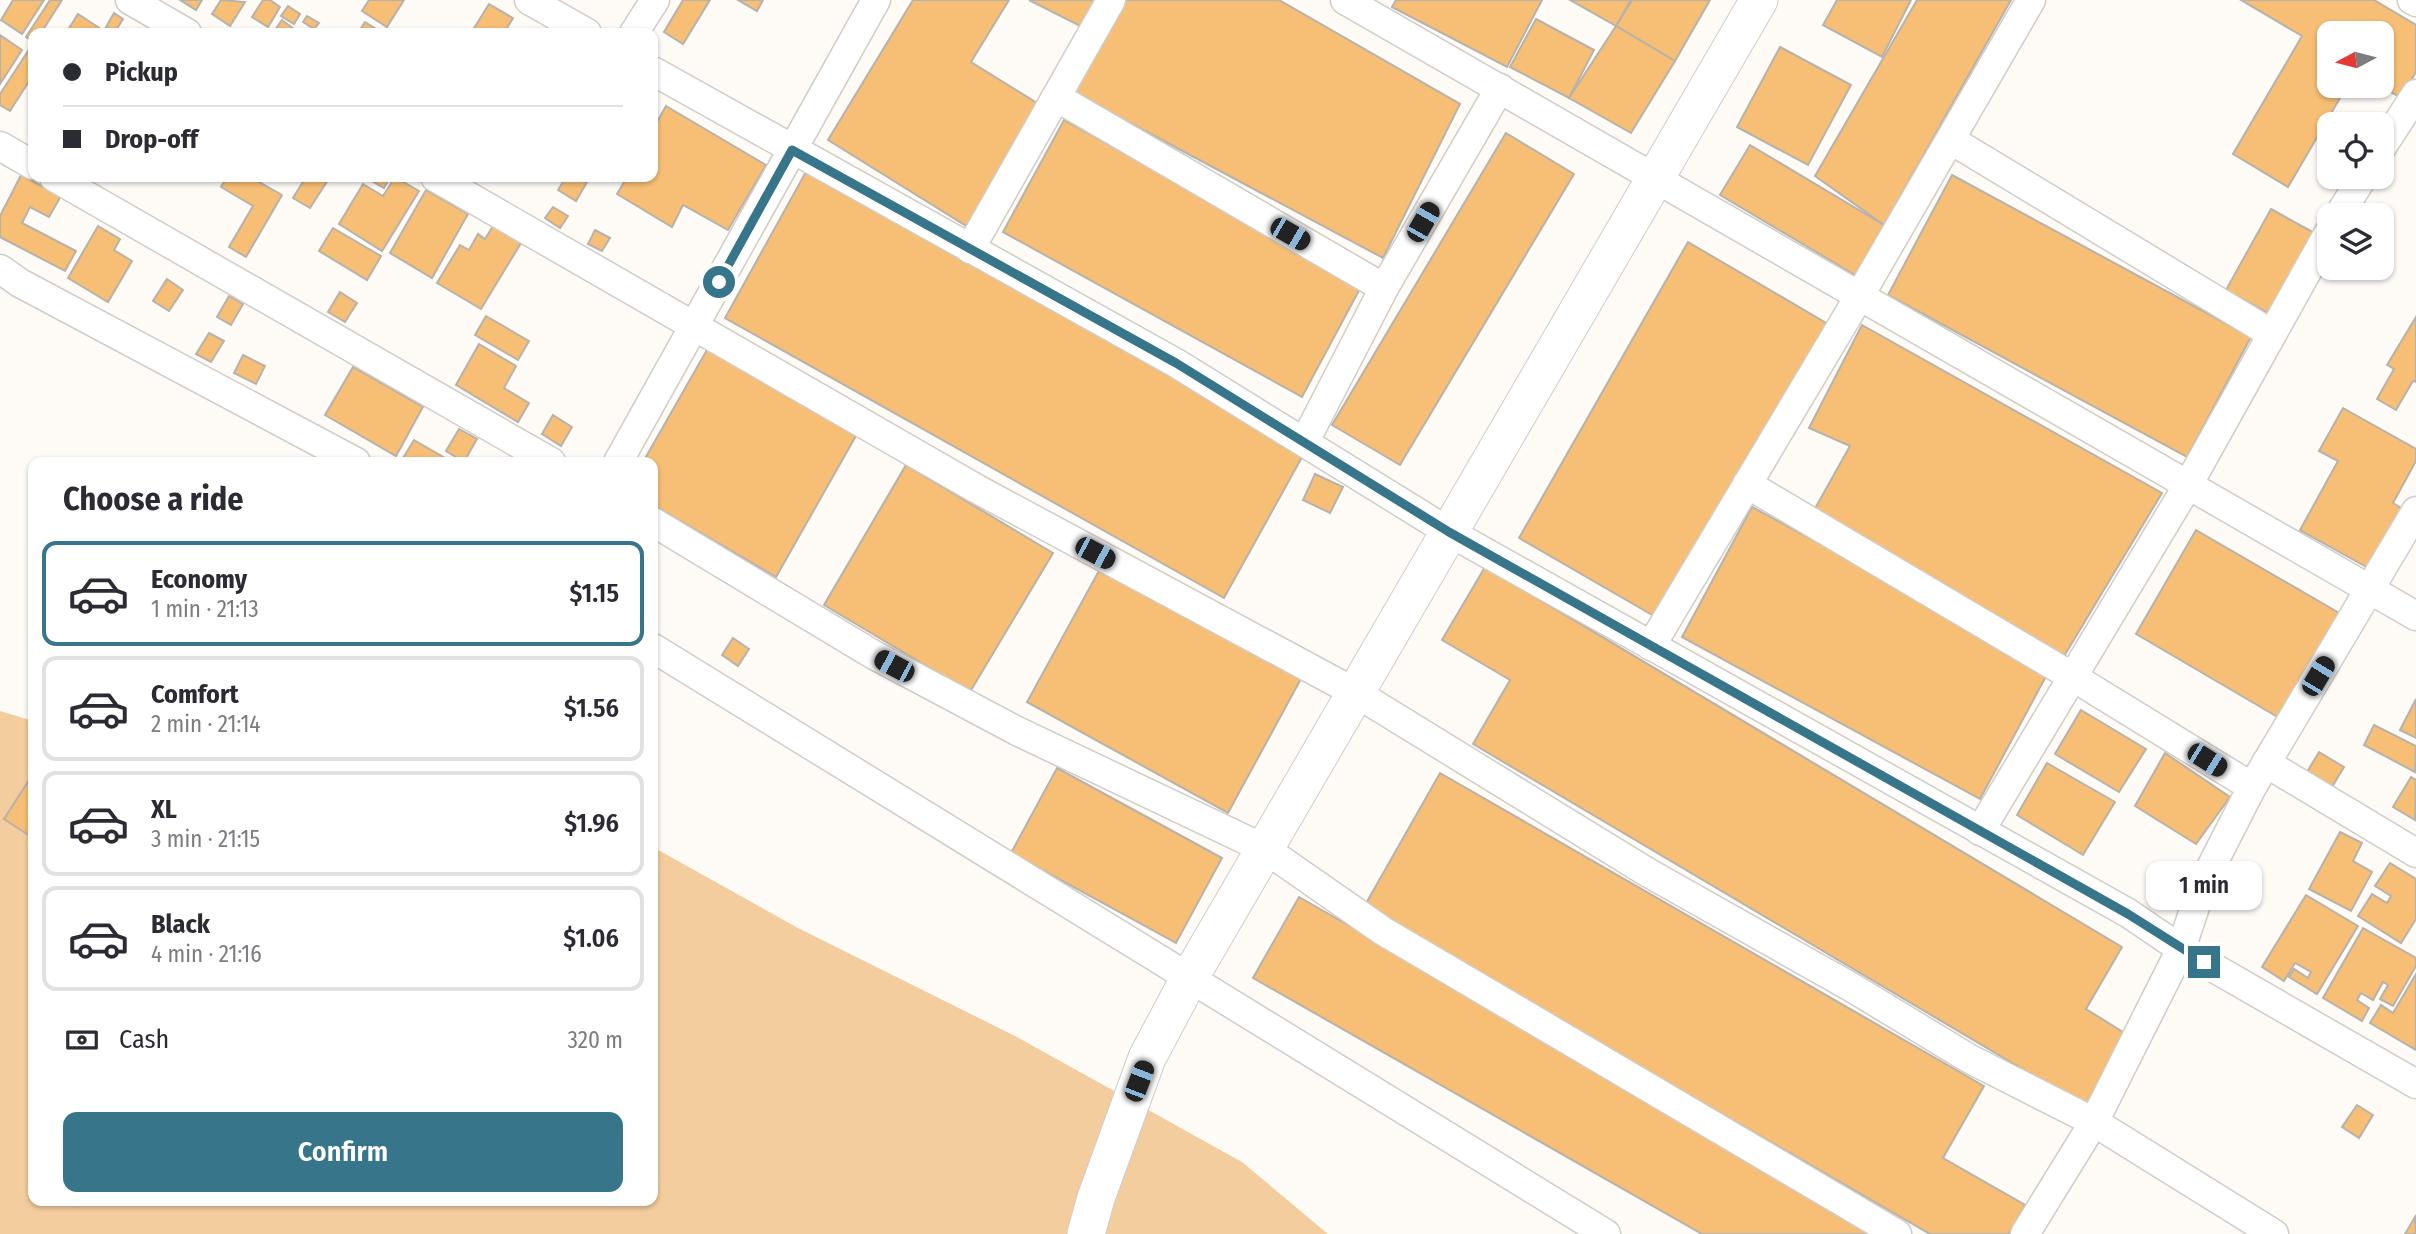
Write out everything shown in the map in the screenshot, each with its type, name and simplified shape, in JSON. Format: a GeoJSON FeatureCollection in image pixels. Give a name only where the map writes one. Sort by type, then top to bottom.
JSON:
{"type":"FeatureCollection","features":[{"type":"Feature","properties":{"kind":"street"},"geometry":{"type":"LineString","coordinates":[[130,0],[178,28]]}},
{"type":"Feature","properties":{"kind":"street"},"geometry":{"type":"LineString","coordinates":[[529,0],[578,28]]}},
{"type":"Feature","properties":{"kind":"street"},"geometry":{"type":"LineString","coordinates":[[637,28],[655,0]]}},
{"type":"Feature","properties":{"kind":"street"},"geometry":{"type":"LineString","coordinates":[[621,457],[876,0]]}},
{"type":"Feature","properties":{"kind":"street"},"geometry":{"type":"LineString","coordinates":[[971,249],[1111,0]]}},
{"type":"Feature","properties":{"kind":"street"},"geometry":{"type":"LineString","coordinates":[[1345,0],[2416,616]]}},
{"type":"Feature","properties":{"kind":"street"},"geometry":{"type":"LineString","coordinates":[[1086,1234],[1096,1198],[1147,1058],[1190,977],[1759,0]]}},
{"type":"Feature","properties":{"kind":"street"},"geometry":{"type":"LineString","coordinates":[[1651,646],[1860,295],[2031,0]]}},
{"type":"Feature","properties":{"kind":"street"},"geometry":{"type":"LineString","coordinates":[[658,74],[1176,363],[1449,532],[2128,914],[2181,949],[2416,1084]]}},
{"type":"Feature","properties":{"kind":"street"},"geometry":{"type":"LineString","coordinates":[[1305,441],[1384,288],[1500,88]]}},
{"type":"Feature","properties":{"kind":"street"},"geometry":{"type":"LineString","coordinates":[[2394,128],[2416,94]]}},
{"type":"Feature","properties":{"kind":"street"},"geometry":{"type":"LineString","coordinates":[[1056,97],[1384,288]]}},
{"type":"Feature","properties":{"kind":"street"},"geometry":{"type":"LineString","coordinates":[[1951,140],[2272,334]]}},
{"type":"Feature","properties":{"kind":"street"},"geometry":{"type":"LineString","coordinates":[[0,146],[28,162]]}},
{"type":"Feature","properties":{"kind":"street"},"geometry":{"type":"LineString","coordinates":[[63,182],[542,457]]}},
{"type":"Feature","properties":{"kind":"street"},"geometry":{"type":"LineString","coordinates":[[444,182],[977,489],[1356,693],[1647,872],[1970,1059],[2094,1122],[2274,1234]]}},
{"type":"Feature","properties":{"kind":"street"},"geometry":{"type":"LineString","coordinates":[[1980,831],[2188,485],[2317,253]]}},
{"type":"Feature","properties":{"kind":"street"},"geometry":{"type":"LineString","coordinates":[[0,269],[20,283],[347,457]]}},
{"type":"Feature","properties":{"kind":"street"},"geometry":{"type":"LineString","coordinates":[[1748,484],[2073,677],[2252,788]]}},
{"type":"Feature","properties":{"kind":"street"},"geometry":{"type":"LineString","coordinates":[[2025,1234],[2094,1122],[2181,949],[2203,883],[2252,788],[2416,511]]}},
{"type":"Feature","properties":{"kind":"street"},"geometry":{"type":"LineString","coordinates":[[658,525],[874,655],[1017,731],[1265,849],[1383,931],[1897,1234]]}},
{"type":"Feature","properties":{"kind":"street"},"geometry":{"type":"LineString","coordinates":[[658,651],[1606,1234]]}},
{"type":"Feature","properties":{"kind":"street"},"geometry":{"type":"LineString","coordinates":[[2266,763],[2416,853]]}},
{"type":"Feature","properties":{"kind":"shaded area"},"geometry":{"type":"Polygon","coordinates":[[[0,711],[28,719],[28,1206],[658,1206],[658,850],[798,928],[1015,1036],[1242,1162],[1328,1234],[0,1234],[0,711]]]}},
{"type":"Feature","properties":{"kind":"building"},"geometry":{"type":"Polygon","coordinates":[[[13,0],[44,0],[22,34],[1,20],[13,0]]]}},
{"type":"Feature","properties":{"kind":"building"},"geometry":{"type":"Polygon","coordinates":[[[50,0],[62,0],[44,28],[32,28],[50,0]]]}},
{"type":"Feature","properties":{"kind":"building"},"geometry":{"type":"Polygon","coordinates":[[[180,0],[202,0],[196,10],[180,0]]]}},
{"type":"Feature","properties":{"kind":"building"},"geometry":{"type":"Polygon","coordinates":[[[221,0],[245,2],[230,26],[212,14],[221,0]]]}},
{"type":"Feature","properties":{"kind":"building"},"geometry":{"type":"Polygon","coordinates":[[[263,0],[270,0],[280,7],[268,27],[252,17],[263,0]]]}},
{"type":"Feature","properties":{"kind":"building"},"geometry":{"type":"Polygon","coordinates":[[[369,0],[404,0],[387,27],[362,11],[369,0]]]}},
{"type":"Feature","properties":{"kind":"building"},"geometry":{"type":"Polygon","coordinates":[[[683,0],[710,0],[683,44],[664,32],[683,0]]]}},
{"type":"Feature","properties":{"kind":"building"},"geometry":{"type":"Polygon","coordinates":[[[738,0],[763,0],[757,11],[738,0]]]}},
{"type":"Feature","properties":{"kind":"building"},"geometry":{"type":"Polygon","coordinates":[[[913,0],[1009,0],[971,62],[1042,106],[968,227],[828,140],[913,0]]]}},
{"type":"Feature","properties":{"kind":"building"},"geometry":{"type":"Polygon","coordinates":[[[1029,0],[1098,0],[1084,28],[1029,0]]]}},
{"type":"Feature","properties":{"kind":"building"},"geometry":{"type":"Polygon","coordinates":[[[1123,0],[1279,0],[1460,104],[1383,258],[1072,92],[1123,0]]]}},
{"type":"Feature","properties":{"kind":"building"},"geometry":{"type":"Polygon","coordinates":[[[1396,0],[1542,0],[1507,67],[1392,7],[1396,0]]]}},
{"type":"Feature","properties":{"kind":"building"},"geometry":{"type":"Polygon","coordinates":[[[1570,0],[1631,0],[1616,26],[1570,0]]]}},
{"type":"Feature","properties":{"kind":"building"},"geometry":{"type":"Polygon","coordinates":[[[1632,0],[1710,0],[1675,61],[1616,26],[1632,0]]]}},
{"type":"Feature","properties":{"kind":"building"},"geometry":{"type":"Polygon","coordinates":[[[1837,0],[1911,0],[1882,57],[1823,25],[1837,0]]]}},
{"type":"Feature","properties":{"kind":"building"},"geometry":{"type":"Polygon","coordinates":[[[1917,0],[2011,0],[1884,225],[1815,176],[1917,0]]]}},
{"type":"Feature","properties":{"kind":"building"},"geometry":{"type":"Polygon","coordinates":[[[2241,0],[2374,0],[2416,25],[2416,72],[2401,98],[2394,94],[2394,21],[2317,21],[2317,98],[2340,98],[2332,112],[2317,112],[2317,137],[2288,187],[2233,154],[2302,36],[2241,0]]]}},
{"type":"Feature","properties":{"kind":"building"},"geometry":{"type":"Polygon","coordinates":[[[489,4],[513,18],[507,28],[474,28],[489,4]]]}},
{"type":"Feature","properties":{"kind":"building"},"geometry":{"type":"Polygon","coordinates":[[[288,6],[300,14],[294,24],[281,16],[288,6]]]}},
{"type":"Feature","properties":{"kind":"building"},"geometry":{"type":"Polygon","coordinates":[[[114,13],[123,19],[117,28],[106,27],[114,13]]]}},
{"type":"Feature","properties":{"kind":"building"},"geometry":{"type":"Polygon","coordinates":[[[78,14],[99,28],[69,28],[78,14]]]}},
{"type":"Feature","properties":{"kind":"building"},"geometry":{"type":"Polygon","coordinates":[[[307,16],[319,23],[312,28],[303,22],[307,16]]]}},
{"type":"Feature","properties":{"kind":"building"},"geometry":{"type":"Polygon","coordinates":[[[1536,19],[1594,50],[1569,98],[1510,67],[1536,19]]]}},
{"type":"Feature","properties":{"kind":"building"},"geometry":{"type":"Polygon","coordinates":[[[282,20],[293,28],[276,28],[282,20]]]}},
{"type":"Feature","properties":{"kind":"building"},"geometry":{"type":"Polygon","coordinates":[[[365,22],[375,28],[361,28],[365,22]]]}},
{"type":"Feature","properties":{"kind":"building"},"geometry":{"type":"Polygon","coordinates":[[[1616,26],[1675,61],[1631,133],[1569,98],[1616,26]]]}},
{"type":"Feature","properties":{"kind":"building"},"geometry":{"type":"Polygon","coordinates":[[[0,35],[22,50],[0,84],[0,35]]]}},
{"type":"Feature","properties":{"kind":"building"},"geometry":{"type":"Polygon","coordinates":[[[1780,47],[1851,85],[1808,165],[1737,127],[1780,47]]]}},
{"type":"Feature","properties":{"kind":"building"},"geometry":{"type":"Polygon","coordinates":[[[28,51],[28,83],[10,111],[0,105],[0,94],[28,51]]]}},
{"type":"Feature","properties":{"kind":"building"},"geometry":{"type":"Polygon","coordinates":[[[666,106],[766,165],[728,230],[683,205],[672,227],[617,194],[624,182],[658,182],[658,120],[666,106]]]}},
{"type":"Feature","properties":{"kind":"building"},"geometry":{"type":"Polygon","coordinates":[[[1064,120],[1362,285],[1302,397],[1003,232],[1064,120]]]}},
{"type":"Feature","properties":{"kind":"building"},"geometry":{"type":"Polygon","coordinates":[[[1506,133],[1574,174],[1400,465],[1332,425],[1506,133]]]}},
{"type":"Feature","properties":{"kind":"building"},"geometry":{"type":"Polygon","coordinates":[[[1750,145],[1884,225],[1855,275],[1720,195],[1750,145]]]}},
{"type":"Feature","properties":{"kind":"building"},"geometry":{"type":"Polygon","coordinates":[[[807,170],[1306,450],[1224,598],[725,318],[807,170]]]}},
{"type":"Feature","properties":{"kind":"building"},"geometry":{"type":"Polygon","coordinates":[[[21,175],[28,179],[28,182],[34,182],[61,196],[49,217],[30,207],[22,223],[76,251],[65,271],[0,237],[0,216],[21,175]]]}},
{"type":"Feature","properties":{"kind":"building"},"geometry":{"type":"Polygon","coordinates":[[[1952,175],[2251,337],[2187,457],[1888,295],[1952,175]]]}},
{"type":"Feature","properties":{"kind":"building"},"geometry":{"type":"Polygon","coordinates":[[[224,182],[259,182],[282,195],[246,257],[229,247],[253,206],[221,187],[224,182]]]}},
{"type":"Feature","properties":{"kind":"building"},"geometry":{"type":"Polygon","coordinates":[[[303,182],[327,182],[310,208],[293,198],[303,182]]]}},
{"type":"Feature","properties":{"kind":"building"},"geometry":{"type":"Polygon","coordinates":[[[374,182],[387,182],[384,188],[374,182]]]}},
{"type":"Feature","properties":{"kind":"building"},"geometry":{"type":"Polygon","coordinates":[[[392,182],[404,182],[419,191],[382,251],[339,224],[363,184],[383,196],[392,182]]]}},
{"type":"Feature","properties":{"kind":"building"},"geometry":{"type":"Polygon","coordinates":[[[563,182],[587,182],[576,201],[558,190],[563,182]]]}},
{"type":"Feature","properties":{"kind":"building"},"geometry":{"type":"Polygon","coordinates":[[[426,190],[468,214],[432,278],[390,253],[426,190]]]}},
{"type":"Feature","properties":{"kind":"building"},"geometry":{"type":"Polygon","coordinates":[[[553,207],[568,216],[560,228],[545,218],[553,207]]]}},
{"type":"Feature","properties":{"kind":"building"},"geometry":{"type":"Polygon","coordinates":[[[2271,209],[2317,234],[2273,316],[2226,290],[2271,209]]]}},
{"type":"Feature","properties":{"kind":"building"},"geometry":{"type":"Polygon","coordinates":[[[98,226],[120,239],[114,250],[132,261],[108,302],[68,278],[98,226]]]}},
{"type":"Feature","properties":{"kind":"building"},"geometry":{"type":"Polygon","coordinates":[[[493,226],[521,243],[481,309],[437,283],[460,245],[469,250],[478,234],[485,239],[493,226]]]}},
{"type":"Feature","properties":{"kind":"building"},"geometry":{"type":"Polygon","coordinates":[[[333,228],[381,256],[367,280],[319,251],[333,228]]]}},
{"type":"Feature","properties":{"kind":"building"},"geometry":{"type":"Polygon","coordinates":[[[595,230],[610,238],[602,251],[588,244],[595,230]]]}},
{"type":"Feature","properties":{"kind":"building"},"geometry":{"type":"Polygon","coordinates":[[[1688,242],[1828,324],[1659,619],[1519,538],[1688,242]]]}},
{"type":"Feature","properties":{"kind":"building"},"geometry":{"type":"Polygon","coordinates":[[[167,279],[183,290],[169,311],[153,301],[167,279]]]}},
{"type":"Feature","properties":{"kind":"building"},"geometry":{"type":"Polygon","coordinates":[[[340,292],[357,303],[345,322],[328,312],[340,292]]]}},
{"type":"Feature","properties":{"kind":"building"},"geometry":{"type":"Polygon","coordinates":[[[229,296],[243,304],[231,325],[217,317],[229,296]]]}},
{"type":"Feature","properties":{"kind":"building"},"geometry":{"type":"Polygon","coordinates":[[[486,316],[529,341],[518,360],[475,335],[486,316]]]}},
{"type":"Feature","properties":{"kind":"building"},"geometry":{"type":"Polygon","coordinates":[[[2416,317],[2416,382],[2413,381],[2396,410],[2377,399],[2394,369],[2387,365],[2416,317]]]}},
{"type":"Feature","properties":{"kind":"building"},"geometry":{"type":"Polygon","coordinates":[[[1862,325],[2162,493],[2063,658],[1813,512],[1850,446],[1809,428],[1862,325]]]}},
{"type":"Feature","properties":{"kind":"building"},"geometry":{"type":"Polygon","coordinates":[[[209,333],[224,341],[211,362],[196,354],[209,333]]]}},
{"type":"Feature","properties":{"kind":"building"},"geometry":{"type":"Polygon","coordinates":[[[479,344],[516,366],[504,388],[529,403],[518,422],[456,385],[479,344]]]}},
{"type":"Feature","properties":{"kind":"building"},"geometry":{"type":"Polygon","coordinates":[[[708,348],[857,434],[776,577],[658,508],[658,457],[646,457],[708,348]]]}},
{"type":"Feature","properties":{"kind":"building"},"geometry":{"type":"Polygon","coordinates":[[[243,355],[265,366],[256,384],[234,373],[243,355]]]}},
{"type":"Feature","properties":{"kind":"building"},"geometry":{"type":"Polygon","coordinates":[[[353,367],[423,407],[396,456],[325,415],[353,367]]]}},
{"type":"Feature","properties":{"kind":"building"},"geometry":{"type":"Polygon","coordinates":[[[2343,408],[2416,449],[2416,461],[2393,503],[2403,509],[2370,569],[2300,530],[2338,461],[2319,451],[2343,408]]]}},
{"type":"Feature","properties":{"kind":"building"},"geometry":{"type":"Polygon","coordinates":[[[553,415],[572,427],[561,446],[542,434],[553,415]]]}},
{"type":"Feature","properties":{"kind":"building"},"geometry":{"type":"Polygon","coordinates":[[[459,429],[477,439],[467,457],[456,457],[446,451],[459,429]]]}},
{"type":"Feature","properties":{"kind":"building"},"geometry":{"type":"Polygon","coordinates":[[[414,440],[443,457],[404,457],[414,440]]]}},
{"type":"Feature","properties":{"kind":"building"},"geometry":{"type":"Polygon","coordinates":[[[906,465],[1053,553],[970,692],[824,605],[906,465]]]}},
{"type":"Feature","properties":{"kind":"building"},"geometry":{"type":"Polygon","coordinates":[[[1315,474],[1343,487],[1330,513],[1303,500],[1315,474]]]}},
{"type":"Feature","properties":{"kind":"building"},"geometry":{"type":"Polygon","coordinates":[[[1752,507],[2050,669],[1980,799],[1682,637],[1752,507]]]}},
{"type":"Feature","properties":{"kind":"building"},"geometry":{"type":"Polygon","coordinates":[[[2196,530],[2341,614],[2281,719],[2136,634],[2196,530]]]}},
{"type":"Feature","properties":{"kind":"building"},"geometry":{"type":"Polygon","coordinates":[[[1101,567],[1302,677],[1228,813],[1027,702],[1101,567]]]}},
{"type":"Feature","properties":{"kind":"building"},"geometry":{"type":"Polygon","coordinates":[[[1485,567],[2122,947],[2086,1009],[2131,1037],[2090,1109],[1473,744],[1510,680],[1442,640],[1485,567]]]}},
{"type":"Feature","properties":{"kind":"building"},"geometry":{"type":"Polygon","coordinates":[[[733,638],[749,649],[738,666],[722,655],[733,638]]]}},
{"type":"Feature","properties":{"kind":"building"},"geometry":{"type":"Polygon","coordinates":[[[2416,699],[2416,738],[2400,730],[2416,699]]]}},
{"type":"Feature","properties":{"kind":"building"},"geometry":{"type":"Polygon","coordinates":[[[2081,710],[2146,749],[2119,792],[2055,754],[2081,710]]]}},
{"type":"Feature","properties":{"kind":"building"},"geometry":{"type":"Polygon","coordinates":[[[2374,725],[2416,746],[2415,772],[2364,745],[2374,725]]]}},
{"type":"Feature","properties":{"kind":"building"},"geometry":{"type":"Polygon","coordinates":[[[2319,752],[2344,767],[2332,787],[2307,772],[2319,752]]]}},
{"type":"Feature","properties":{"kind":"building"},"geometry":{"type":"Polygon","coordinates":[[[2165,753],[2230,797],[2196,844],[2135,806],[2165,753]]]}},
{"type":"Feature","properties":{"kind":"building"},"geometry":{"type":"Polygon","coordinates":[[[2047,763],[2115,802],[2083,855],[2017,815],[2047,763]]]}},
{"type":"Feature","properties":{"kind":"building"},"geometry":{"type":"Polygon","coordinates":[[[1057,768],[1222,858],[1176,943],[1011,853],[1057,768]]]}},
{"type":"Feature","properties":{"kind":"building"},"geometry":{"type":"Polygon","coordinates":[[[1440,773],[1984,1086],[1943,1158],[2025,1205],[2009,1234],[1930,1234],[1364,907],[1440,773]]]}},
{"type":"Feature","properties":{"kind":"building"},"geometry":{"type":"Polygon","coordinates":[[[2411,777],[2416,780],[2415,820],[2393,807],[2411,777]]]}},
{"type":"Feature","properties":{"kind":"building"},"geometry":{"type":"Polygon","coordinates":[[[28,782],[28,835],[4,819],[28,782]]]}},
{"type":"Feature","properties":{"kind":"building"},"geometry":{"type":"Polygon","coordinates":[[[2340,832],[2362,843],[2353,861],[2372,872],[2351,911],[2309,889],[2340,832]]]}},
{"type":"Feature","properties":{"kind":"building"},"geometry":{"type":"Polygon","coordinates":[[[2390,863],[2416,879],[2416,919],[2401,943],[2358,916],[2372,894],[2387,903],[2391,896],[2375,886],[2390,863]]]}},
{"type":"Feature","properties":{"kind":"building"},"geometry":{"type":"Polygon","coordinates":[[[2306,895],[2358,926],[2317,994],[2289,977],[2294,969],[2308,978],[2311,972],[2295,963],[2284,981],[2262,967],[2306,895]]]}},
{"type":"Feature","properties":{"kind":"building"},"geometry":{"type":"Polygon","coordinates":[[[1299,897],[1890,1234],[1702,1234],[1253,978],[1299,897]]]}},
{"type":"Feature","properties":{"kind":"building"},"geometry":{"type":"Polygon","coordinates":[[[2363,928],[2416,958],[2416,966],[2393,1006],[2380,999],[2388,985],[2383,982],[2373,1000],[2361,993],[2357,1000],[2369,1008],[2362,1021],[2323,998],[2363,928]]]}},
{"type":"Feature","properties":{"kind":"building"},"geometry":{"type":"Polygon","coordinates":[[[2416,974],[2416,1050],[2370,1023],[2381,1005],[2393,1013],[2416,974]]]}},
{"type":"Feature","properties":{"kind":"building"},"geometry":{"type":"Polygon","coordinates":[[[2357,1105],[2373,1115],[2359,1138],[2342,1127],[2357,1105]]]}},
{"type":"Feature","properties":{"kind":"building"},"geometry":{"type":"Polygon","coordinates":[[[2415,1217],[2416,1234],[2405,1234],[2415,1217]]]}},
{"type":"Feature","properties":{"kind":"route"},"geometry":{"type":"LineString","coordinates":[[719,282],[792,150],[1176,363],[1449,532],[2128,914],[2204,962]]}}]}
